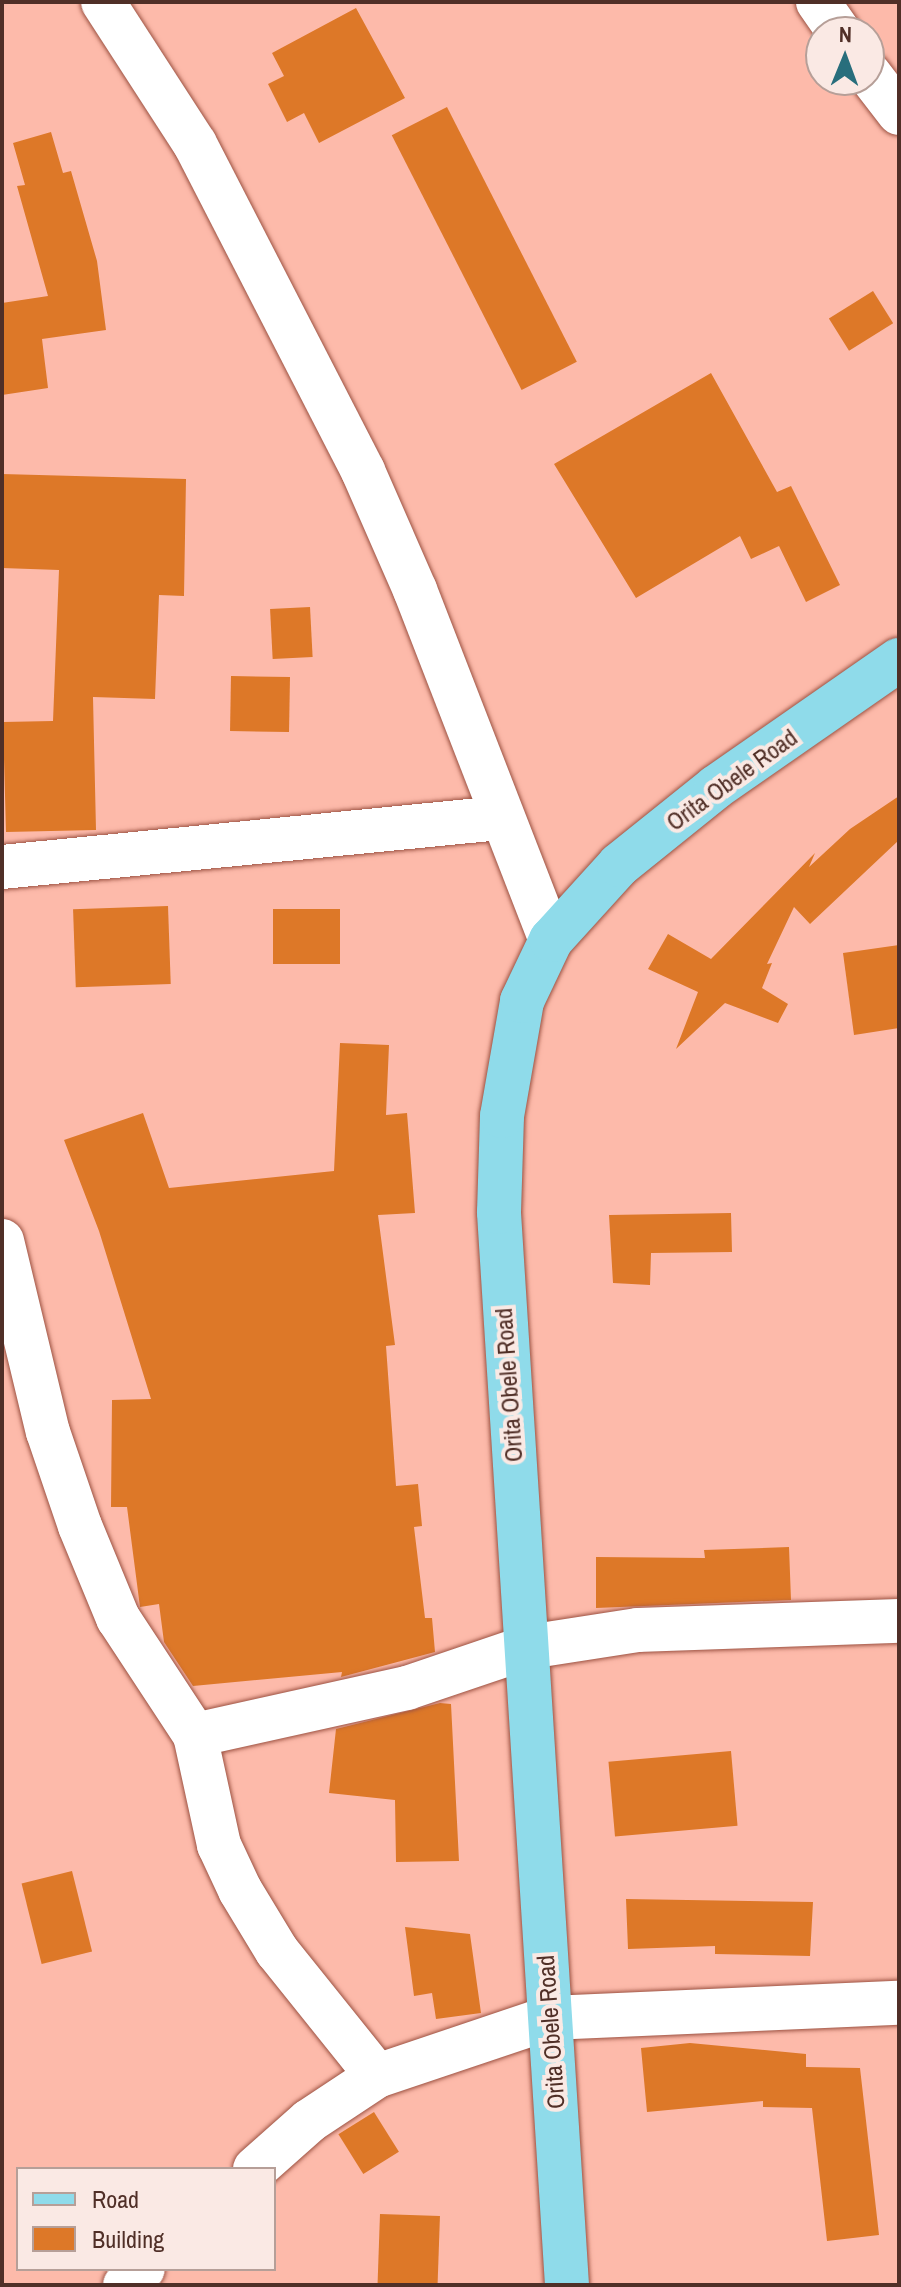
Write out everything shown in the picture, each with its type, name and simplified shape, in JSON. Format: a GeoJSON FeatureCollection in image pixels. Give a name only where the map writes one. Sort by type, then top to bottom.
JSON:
{"type":"FeatureCollection","features":[{"type":"Feature","properties":{"kind":"main road","name":"Orita Obele Road"},"geometry":{"type":"LineString","coordinates":[[567,2285],[499,1212],[502,1116],[522,1001],[551,940],[619,865],[716,787],[899,660]]}},
{"type":"Feature","properties":{"kind":"street"},"geometry":{"type":"LineString","coordinates":[[103,2],[195,144],[363,471],[415,590],[500,818],[551,940]]}},
{"type":"Feature","properties":{"kind":"street"},"geometry":{"type":"LineString","coordinates":[[885,95],[899,113]]}},
{"type":"Feature","properties":{"kind":"street"},"geometry":{"type":"LineString","coordinates":[[2,867],[500,818]]}},
{"type":"Feature","properties":{"kind":"street"},"geometry":{"type":"LineString","coordinates":[[2,1241],[48,1432],[80,1526],[118,1618],[195,1735],[219,1845],[240,1890],[277,1951],[377,2076]]}},
{"type":"Feature","properties":{"kind":"street"},"geometry":{"type":"LineString","coordinates":[[195,1735],[407,1688],[528,1647],[638,1630],[899,1621]]}},
{"type":"Feature","properties":{"kind":"street"},"geometry":{"type":"LineString","coordinates":[[257,2167],[309,2121],[377,2076],[549,2018],[899,2003]]}},
{"type":"Feature","properties":{"kind":"street"},"geometry":{"type":"LineString","coordinates":[[125,2285],[141,2271]]}},
{"type":"Feature","properties":{"kind":"building"},"geometry":{"type":"Polygon","coordinates":[[[356,8],[405,98],[319,143],[304,113],[287,122],[268,84],[284,76],[272,53],[356,8]]]}},
{"type":"Feature","properties":{"kind":"building"},"geometry":{"type":"Polygon","coordinates":[[[447,107],[577,362],[522,390],[392,135],[447,107]]]}},
{"type":"Feature","properties":{"kind":"building"},"geometry":{"type":"Polygon","coordinates":[[[51,132],[63,173],[71,171],[97,261],[106,330],[42,339],[48,388],[2,395],[2,303],[48,296],[17,186],[25,185],[13,143],[51,132]]]}},
{"type":"Feature","properties":{"kind":"building"},"geometry":{"type":"Polygon","coordinates":[[[873,291],[893,323],[849,351],[829,319],[873,291]]]}},
{"type":"Feature","properties":{"kind":"building"},"geometry":{"type":"Polygon","coordinates":[[[711,373],[777,492],[791,486],[840,585],[806,602],[779,546],[751,559],[740,536],[636,598],[554,464],[711,373]]]}},
{"type":"Feature","properties":{"kind":"building"},"geometry":{"type":"Polygon","coordinates":[[[2,474],[186,479],[184,596],[159,595],[155,699],[93,697],[96,830],[6,832],[3,722],[53,721],[59,570],[2,568],[2,474]]]}},
{"type":"Feature","properties":{"kind":"building"},"geometry":{"type":"Polygon","coordinates":[[[310,607],[313,657],[273,659],[270,609],[310,607]]]}},
{"type":"Feature","properties":{"kind":"building"},"geometry":{"type":"Polygon","coordinates":[[[231,676],[290,677],[289,732],[230,731],[231,676]]]}},
{"type":"Feature","properties":{"kind":"building"},"geometry":{"type":"Polygon","coordinates":[[[899,796],[899,840],[810,924],[794,907],[767,964],[772,963],[762,988],[788,1004],[778,1023],[725,1003],[676,1049],[698,992],[648,969],[668,934],[711,959],[815,853],[809,867],[850,829],[899,796]]]}},
{"type":"Feature","properties":{"kind":"building"},"geometry":{"type":"Polygon","coordinates":[[[168,906],[171,984],[76,987],[73,909],[168,906]]]}},
{"type":"Feature","properties":{"kind":"building"},"geometry":{"type":"Polygon","coordinates":[[[273,909],[340,909],[340,964],[273,964],[273,909]]]}},
{"type":"Feature","properties":{"kind":"building"},"geometry":{"type":"Polygon","coordinates":[[[899,945],[899,1028],[854,1035],[843,953],[899,945]]]}},
{"type":"Feature","properties":{"kind":"building"},"geometry":{"type":"Polygon","coordinates":[[[340,1043],[389,1045],[386,1115],[407,1113],[415,1213],[378,1215],[395,1345],[386,1346],[396,1486],[418,1484],[422,1526],[414,1527],[425,1618],[432,1618],[435,1652],[341,1677],[342,1672],[193,1686],[164,1642],[159,1604],[140,1607],[127,1507],[111,1507],[112,1400],[151,1399],[99,1231],[64,1140],[143,1113],[169,1188],[334,1171],[340,1043]]]}},
{"type":"Feature","properties":{"kind":"building"},"geometry":{"type":"Polygon","coordinates":[[[731,1213],[732,1252],[651,1253],[650,1285],[613,1283],[609,1215],[731,1213]]]}},
{"type":"Feature","properties":{"kind":"building"},"geometry":{"type":"Polygon","coordinates":[[[789,1547],[791,1600],[596,1608],[596,1557],[705,1558],[704,1550],[789,1547]]]}},
{"type":"Feature","properties":{"kind":"building"},"geometry":{"type":"Polygon","coordinates":[[[440,1703],[451,1704],[459,1861],[396,1862],[395,1800],[329,1793],[336,1729],[440,1703]]]}},
{"type":"Feature","properties":{"kind":"building"},"geometry":{"type":"Polygon","coordinates":[[[731,1751],[738,1826],[615,1836],[608,1762],[731,1751]]]}},
{"type":"Feature","properties":{"kind":"building"},"geometry":{"type":"Polygon","coordinates":[[[72,1871],[92,1952],[42,1964],[22,1884],[72,1871]]]}},
{"type":"Feature","properties":{"kind":"building"},"geometry":{"type":"Polygon","coordinates":[[[626,1899],[813,1902],[810,1956],[715,1954],[715,1946],[628,1949],[626,1899]]]}},
{"type":"Feature","properties":{"kind":"building"},"geometry":{"type":"Polygon","coordinates":[[[405,1927],[470,1934],[481,2013],[436,2019],[432,1993],[414,1996],[405,1927]]]}},
{"type":"Feature","properties":{"kind":"building"},"geometry":{"type":"Polygon","coordinates":[[[690,2043],[806,2054],[806,2067],[860,2068],[879,2235],[827,2241],[812,2108],[763,2107],[763,2101],[647,2112],[641,2048],[690,2043]]]}},
{"type":"Feature","properties":{"kind":"building"},"geometry":{"type":"Polygon","coordinates":[[[374,2112],[399,2152],[363,2174],[338,2134],[374,2112]]]}},
{"type":"Feature","properties":{"kind":"building"},"geometry":{"type":"Polygon","coordinates":[[[380,2214],[440,2216],[438,2285],[378,2285],[380,2214]]]}}]}
